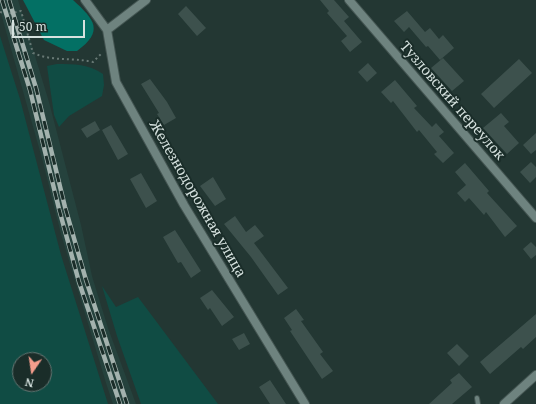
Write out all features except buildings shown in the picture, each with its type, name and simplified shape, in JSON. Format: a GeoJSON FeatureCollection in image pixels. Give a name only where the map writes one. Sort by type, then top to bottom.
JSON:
{"type":"FeatureCollection","features":[{"type":"Feature","properties":{"kind":"street"},"geometry":{"type":"LineString","coordinates":[[85,0],[108,30],[146,0]]}},
{"type":"Feature","properties":{"kind":"street","name":"Тузловский переулок"},"geometry":{"type":"LineString","coordinates":[[349,0],[536,218]]}},
{"type":"Feature","properties":{"kind":"street","name":"Железнодорожная улица"},"geometry":{"type":"LineString","coordinates":[[108,30],[116,82],[184,205],[305,404]]}},
{"type":"Feature","properties":{"kind":"street"},"geometry":{"type":"LineString","coordinates":[[504,404],[536,375]]}},
{"type":"Feature","properties":{"kind":"lane"},"geometry":{"type":"LineString","coordinates":[[477,398],[478,404]]}},
{"type":"Feature","properties":{"kind":"path"},"geometry":{"type":"LineString","coordinates":[[0,12],[7,14],[21,11],[33,53],[47,59],[84,60],[93,62],[110,48]]}},
{"type":"Feature","properties":{"kind":"shaded area"},"geometry":{"type":"Polygon","coordinates":[[[0,0],[18,0],[49,102],[81,225],[92,276],[108,328],[136,404],[113,404],[61,234],[43,162],[0,10],[0,0]]]}},
{"type":"Feature","properties":{"kind":"green space"},"geometry":{"type":"Polygon","coordinates":[[[23,0],[73,0],[91,20],[93,31],[91,37],[77,51],[67,51],[44,40],[23,0]]]}},
{"type":"Feature","properties":{"kind":"green space"},"geometry":{"type":"Polygon","coordinates":[[[0,36],[20,99],[61,255],[108,404],[0,404],[0,36]]]}},
{"type":"Feature","properties":{"kind":"green space"},"geometry":{"type":"Polygon","coordinates":[[[57,64],[87,66],[92,68],[103,74],[104,85],[102,96],[69,116],[59,127],[54,115],[47,66],[57,64]]]}},
{"type":"Feature","properties":{"kind":"green space"},"geometry":{"type":"Polygon","coordinates":[[[102,286],[116,307],[138,297],[218,404],[141,404],[117,336],[102,286]]]}},
{"type":"Feature","properties":{"kind":"railway"},"geometry":{"type":"LineString","coordinates":[[2,0],[30,90],[59,209],[79,282],[120,404]]}},
{"type":"Feature","properties":{"kind":"railway"},"geometry":{"type":"LineString","coordinates":[[9,0],[36,88],[65,207],[86,280],[127,404]]}}]}
